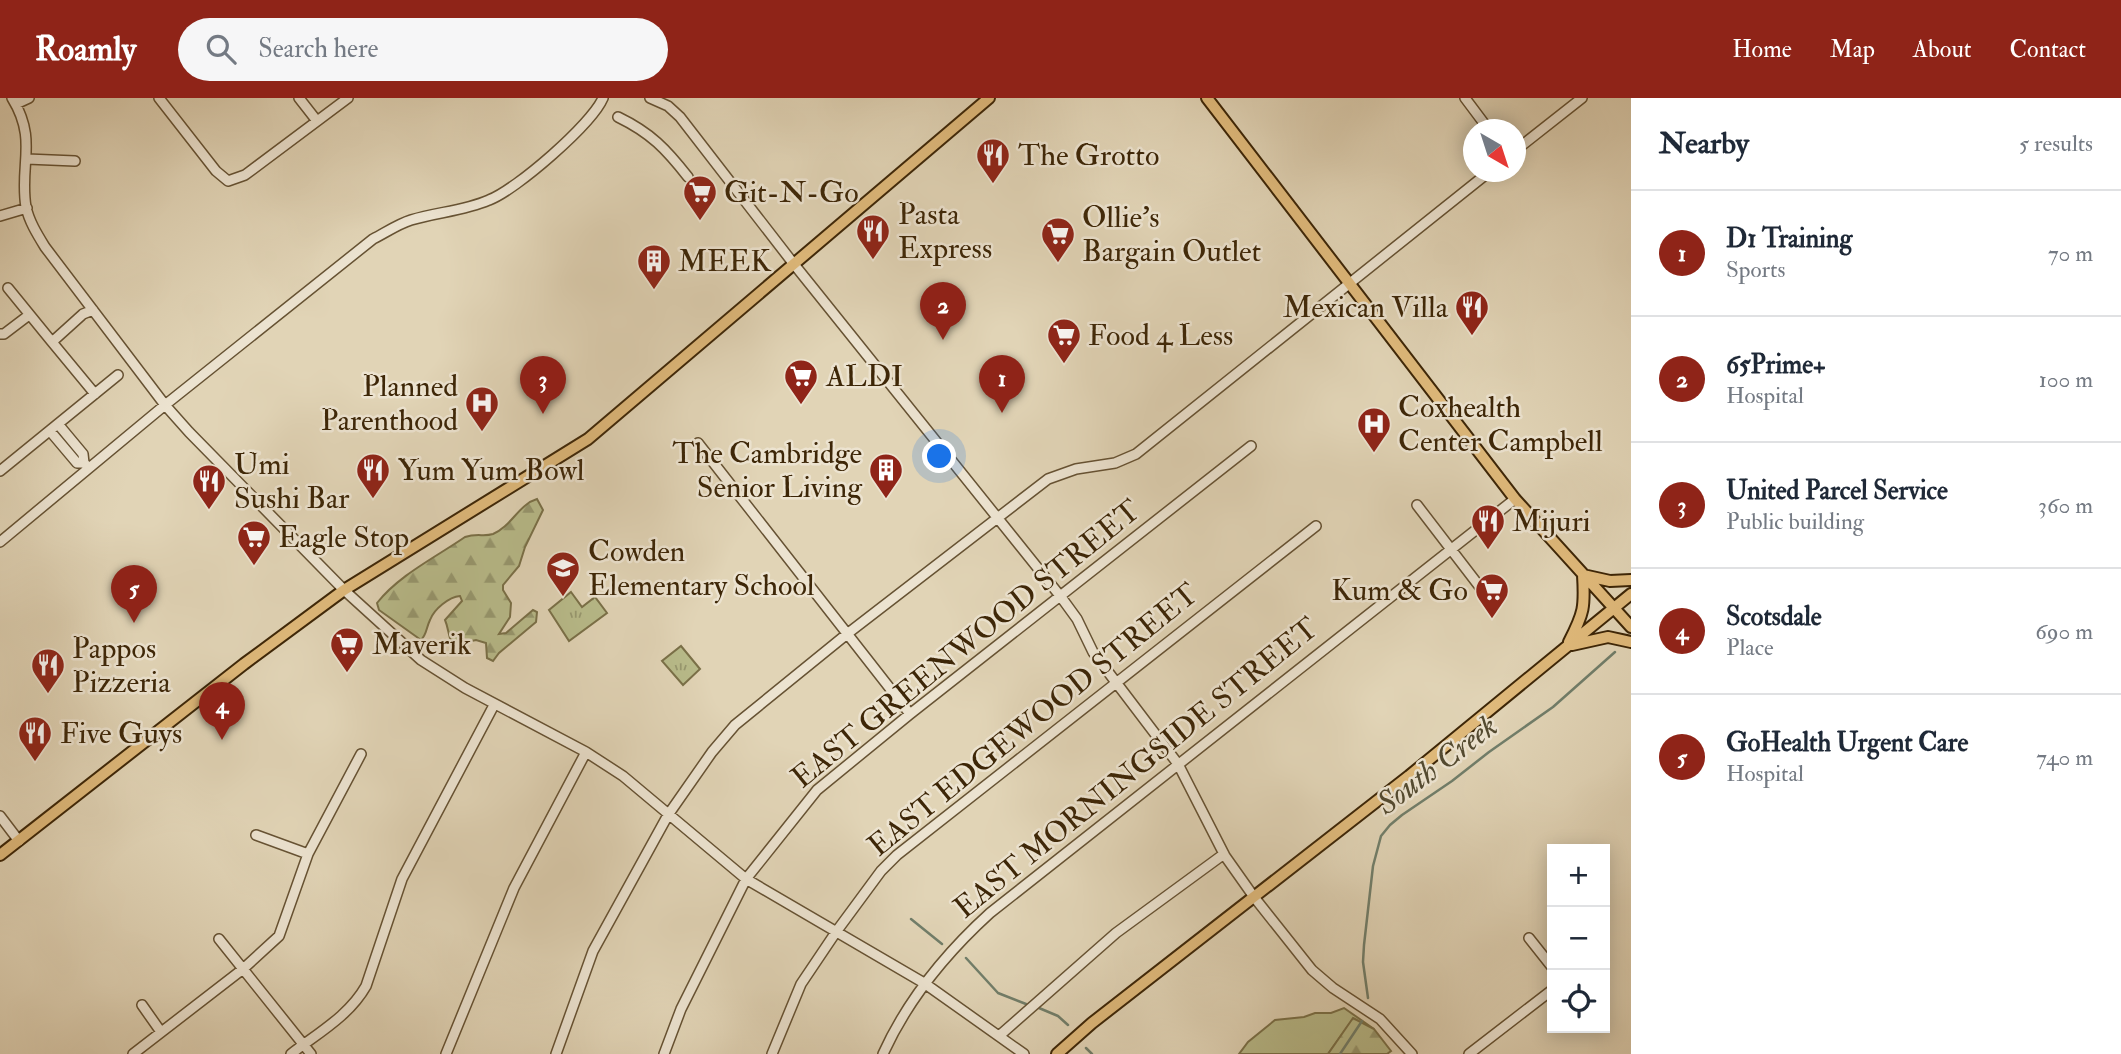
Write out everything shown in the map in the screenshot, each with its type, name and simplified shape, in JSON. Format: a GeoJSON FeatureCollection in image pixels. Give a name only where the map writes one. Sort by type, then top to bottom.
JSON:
{"type":"FeatureCollection","features":[{"type":"Feature","properties":{"kind":"main road"},"geometry":{"type":"LineString","coordinates":[[0,855],[244,664],[344,590],[588,439],[989,98]]}},
{"type":"Feature","properties":{"kind":"main road"},"geometry":{"type":"LineString","coordinates":[[1207,98],[1515,499],[1631,626]]}},
{"type":"Feature","properties":{"kind":"main road"},"geometry":{"type":"LineString","coordinates":[[1583,575],[1610,581],[1631,580]]}},
{"type":"Feature","properties":{"kind":"main road"},"geometry":{"type":"LineString","coordinates":[[1566,647],[1583,615],[1583,575]]}},
{"type":"Feature","properties":{"kind":"main road"},"geometry":{"type":"LineString","coordinates":[[1057,1054],[1091,1023],[1409,776],[1631,594]]}},
{"type":"Feature","properties":{"kind":"main road"},"geometry":{"type":"LineString","coordinates":[[1566,647],[1608,637],[1631,642]]}},
{"type":"Feature","properties":{"kind":"street"},"geometry":{"type":"LineString","coordinates":[[29,98],[14,101],[27,135],[27,208],[39,238],[90,312],[165,405],[344,590],[421,660],[494,705],[586,752],[623,776],[746,879],[924,983],[1024,1054]]}},
{"type":"Feature","properties":{"kind":"street"},"geometry":{"type":"LineString","coordinates":[[159,98],[216,171],[228,181],[245,175],[348,98]]}},
{"type":"Feature","properties":{"kind":"street"},"geometry":{"type":"LineString","coordinates":[[299,98],[317,121]]}},
{"type":"Feature","properties":{"kind":"street"},"geometry":{"type":"LineString","coordinates":[[0,542],[87,465],[373,239],[410,220],[473,206],[507,190],[580,131],[599,108],[603,98]]}},
{"type":"Feature","properties":{"kind":"street"},"geometry":{"type":"LineString","coordinates":[[650,98],[668,106],[680,117],[793,263],[1061,597],[1077,619],[1093,652],[1178,764],[1224,853],[1254,897],[1312,970],[1333,988],[1380,1019],[1412,1054]]}},
{"type":"Feature","properties":{"kind":"street"},"geometry":{"type":"LineString","coordinates":[[1465,98],[1481,119]]}},
{"type":"Feature","properties":{"kind":"street"},"geometry":{"type":"LineString","coordinates":[[1526,142],[1582,98]]}},
{"type":"Feature","properties":{"kind":"street"},"geometry":{"type":"LineString","coordinates":[[618,117],[654,138],[688,177]]}},
{"type":"Feature","properties":{"kind":"street"},"geometry":{"type":"LineString","coordinates":[[27,159],[75,160]]}},
{"type":"Feature","properties":{"kind":"street"},"geometry":{"type":"LineString","coordinates":[[556,1054],[593,951],[668,815],[712,752],[735,725],[997,516],[1048,479],[1076,468],[1115,463],[1136,454],[1476,182]]}},
{"type":"Feature","properties":{"kind":"street"},"geometry":{"type":"LineString","coordinates":[[0,216],[27,208]]}},
{"type":"Feature","properties":{"kind":"street"},"geometry":{"type":"LineString","coordinates":[[8,288],[95,394]]}},
{"type":"Feature","properties":{"kind":"street"},"geometry":{"type":"LineString","coordinates":[[52,342],[83,314],[90,312]]}},
{"type":"Feature","properties":{"kind":"street"},"geometry":{"type":"LineString","coordinates":[[0,334],[29,315]]}},
{"type":"Feature","properties":{"kind":"street"},"geometry":{"type":"LineString","coordinates":[[0,471],[118,375]]}},
{"type":"Feature","properties":{"kind":"street"},"geometry":{"type":"LineString","coordinates":[[58,424],[83,454],[87,465]]}},
{"type":"Feature","properties":{"kind":"street"},"geometry":{"type":"LineString","coordinates":[[50,431],[77,463],[87,465]]}},
{"type":"Feature","properties":{"kind":"street"},"geometry":{"type":"LineString","coordinates":[[698,443],[910,714]]}},
{"type":"Feature","properties":{"kind":"street","name":"EAST GREENWOOD STREET"},"geometry":{"type":"LineString","coordinates":[[664,1054],[681,1009],[746,879],[817,790],[1251,446]]}},
{"type":"Feature","properties":{"kind":"street","name":"EAST MORNINGSIDE STREET"},"geometry":{"type":"LineString","coordinates":[[883,1054],[924,983],[966,935],[990,913],[1515,499]]}},
{"type":"Feature","properties":{"kind":"street"},"geometry":{"type":"LineString","coordinates":[[1417,505],[1483,591]]}},
{"type":"Feature","properties":{"kind":"street","name":"EAST EDGEWOOD STREET"},"geometry":{"type":"LineString","coordinates":[[772,1054],[801,984],[881,871],[897,855],[1316,526]]}},
{"type":"Feature","properties":{"kind":"street"},"geometry":{"type":"LineString","coordinates":[[291,1054],[346,1012],[366,986],[402,879],[494,705]]}},
{"type":"Feature","properties":{"kind":"street"},"geometry":{"type":"LineString","coordinates":[[446,1054],[514,888],[586,752]]}},
{"type":"Feature","properties":{"kind":"street"},"geometry":{"type":"LineString","coordinates":[[133,1054],[243,969],[279,936],[308,853],[360,754]]}},
{"type":"Feature","properties":{"kind":"street"},"geometry":{"type":"LineString","coordinates":[[0,816],[19,841]]}},
{"type":"Feature","properties":{"kind":"street"},"geometry":{"type":"LineString","coordinates":[[256,835],[308,853]]}},
{"type":"Feature","properties":{"kind":"street"},"geometry":{"type":"LineString","coordinates":[[999,1036],[1116,933],[1224,853]]}},
{"type":"Feature","properties":{"kind":"street"},"geometry":{"type":"LineString","coordinates":[[1529,938],[1547,961]]}},
{"type":"Feature","properties":{"kind":"street"},"geometry":{"type":"LineString","coordinates":[[219,939],[311,1054]]}},
{"type":"Feature","properties":{"kind":"street"},"geometry":{"type":"LineString","coordinates":[[1469,1054],[1547,994]]}},
{"type":"Feature","properties":{"kind":"street"},"geometry":{"type":"LineString","coordinates":[[142,1005],[162,1032]]}},
{"type":"Feature","properties":{"kind":"green space"},"geometry":{"type":"Polygon","coordinates":[[[537,499],[543,510],[519,566],[503,585],[511,603],[510,617],[499,634],[506,633],[533,610],[537,612],[536,622],[493,661],[487,658],[486,643],[476,640],[453,645],[451,642],[445,620],[462,601],[460,596],[438,608],[421,640],[379,610],[377,603],[407,575],[465,537],[490,535],[499,531],[525,506],[537,499]]]}},
{"type":"Feature","properties":{"kind":"green space"},"geometry":{"type":"Polygon","coordinates":[[[571,592],[582,607],[595,597],[607,613],[569,641],[549,610],[571,592]]]}},
{"type":"Feature","properties":{"kind":"green space"},"geometry":{"type":"Polygon","coordinates":[[[681,646],[700,669],[683,685],[662,661],[681,646]]]}},
{"type":"Feature","properties":{"kind":"green space"},"geometry":{"type":"Polygon","coordinates":[[[1344,1008],[1374,1029],[1353,1019],[1328,1054],[1239,1054],[1248,1042],[1275,1020],[1331,1013],[1344,1008]]]}},
{"type":"Feature","properties":{"kind":"green space"},"geometry":{"type":"Polygon","coordinates":[[[1353,1018],[1374,1029],[1391,1051],[1387,1054],[1328,1054],[1353,1018]]]}},
{"type":"Feature","properties":{"kind":"waterway","name":"South Creek"},"geometry":{"type":"LineString","coordinates":[[1368,998],[1363,962],[1364,945],[1373,866],[1381,836],[1402,815],[1553,707],[1615,652]]}},
{"type":"Feature","properties":{"kind":"waterway"},"geometry":{"type":"LineString","coordinates":[[911,919],[942,944]]}},
{"type":"Feature","properties":{"kind":"waterway"},"geometry":{"type":"LineString","coordinates":[[966,958],[998,993],[1026,1004]]}},
{"type":"Feature","properties":{"kind":"waterway"},"geometry":{"type":"LineString","coordinates":[[1039,1008],[1058,1016],[1068,1025]]}},
{"type":"Feature","properties":{"kind":"waterway","name":"South Creek"},"geometry":{"type":"LineString","coordinates":[[1340,1054],[1362,1021]]}},
{"type":"Feature","properties":{"kind":"waterway"},"geometry":{"type":"LineString","coordinates":[[1086,1048],[1092,1054]]}},
{"type":"Feature","properties":{"kind":"place","name":"The Grotto"},"geometry":{"type":"Point","coordinates":[993,185]}},
{"type":"Feature","properties":{"kind":"place","name":"Git-N-Go"},"geometry":{"type":"Point","coordinates":[700,222]}},
{"type":"Feature","properties":{"kind":"place","name":"Pasta Express"},"geometry":{"type":"Point","coordinates":[873,261]}},
{"type":"Feature","properties":{"kind":"place","name":"Ollie's Bargain Outlet"},"geometry":{"type":"Point","coordinates":[1058,264]}},
{"type":"Feature","properties":{"kind":"place","name":"MEEK"},"geometry":{"type":"Point","coordinates":[654,291]}},
{"type":"Feature","properties":{"kind":"place","name":"Mexican Villa"},"geometry":{"type":"Point","coordinates":[1472,337]}},
{"type":"Feature","properties":{"kind":"place","name":"65Prime+"},"geometry":{"type":"Point","coordinates":[943,340]}},
{"type":"Feature","properties":{"kind":"place","name":"Food 4 Less"},"geometry":{"type":"Point","coordinates":[1064,365]}},
{"type":"Feature","properties":{"kind":"place","name":"ALDI"},"geometry":{"type":"Point","coordinates":[801,406]}},
{"type":"Feature","properties":{"kind":"place","name":"D1 Training"},"geometry":{"type":"Point","coordinates":[1002,413]}},
{"type":"Feature","properties":{"kind":"place","name":"United Parcel Service"},"geometry":{"type":"Point","coordinates":[543,414]}},
{"type":"Feature","properties":{"kind":"place","name":"Planned Parenthood"},"geometry":{"type":"Point","coordinates":[482,433]}},
{"type":"Feature","properties":{"kind":"place","name":"Coxhealth Center Campbell"},"geometry":{"type":"Point","coordinates":[1374,454]}},
{"type":"Feature","properties":{"kind":"place","name":"Yum Yum Bowl"},"geometry":{"type":"Point","coordinates":[373,500]}},
{"type":"Feature","properties":{"kind":"place","name":"The Cambridge Senior Living"},"geometry":{"type":"Point","coordinates":[886,500]}},
{"type":"Feature","properties":{"kind":"place","name":"Umi Sushi Bar"},"geometry":{"type":"Point","coordinates":[209,511]}},
{"type":"Feature","properties":{"kind":"place","name":"Mijuri"},"geometry":{"type":"Point","coordinates":[1488,551]}},
{"type":"Feature","properties":{"kind":"place","name":"Eagle Stop"},"geometry":{"type":"Point","coordinates":[254,567]}},
{"type":"Feature","properties":{"kind":"place","name":"Cowden Elementary School"},"geometry":{"type":"Point","coordinates":[563,598]}},
{"type":"Feature","properties":{"kind":"place","name":"Kum & Go"},"geometry":{"type":"Point","coordinates":[1492,620]}},
{"type":"Feature","properties":{"kind":"place","name":"GoHealth Urgent Care"},"geometry":{"type":"Point","coordinates":[134,623]}},
{"type":"Feature","properties":{"kind":"place","name":"Maverik"},"geometry":{"type":"Point","coordinates":[347,674]}},
{"type":"Feature","properties":{"kind":"place","name":"Pappos Pizzeria"},"geometry":{"type":"Point","coordinates":[48,695]}},
{"type":"Feature","properties":{"kind":"place","name":"Scotsdale"},"geometry":{"type":"Point","coordinates":[222,740]}},
{"type":"Feature","properties":{"kind":"place","name":"Five Guys"},"geometry":{"type":"Point","coordinates":[35,763]}}]}
